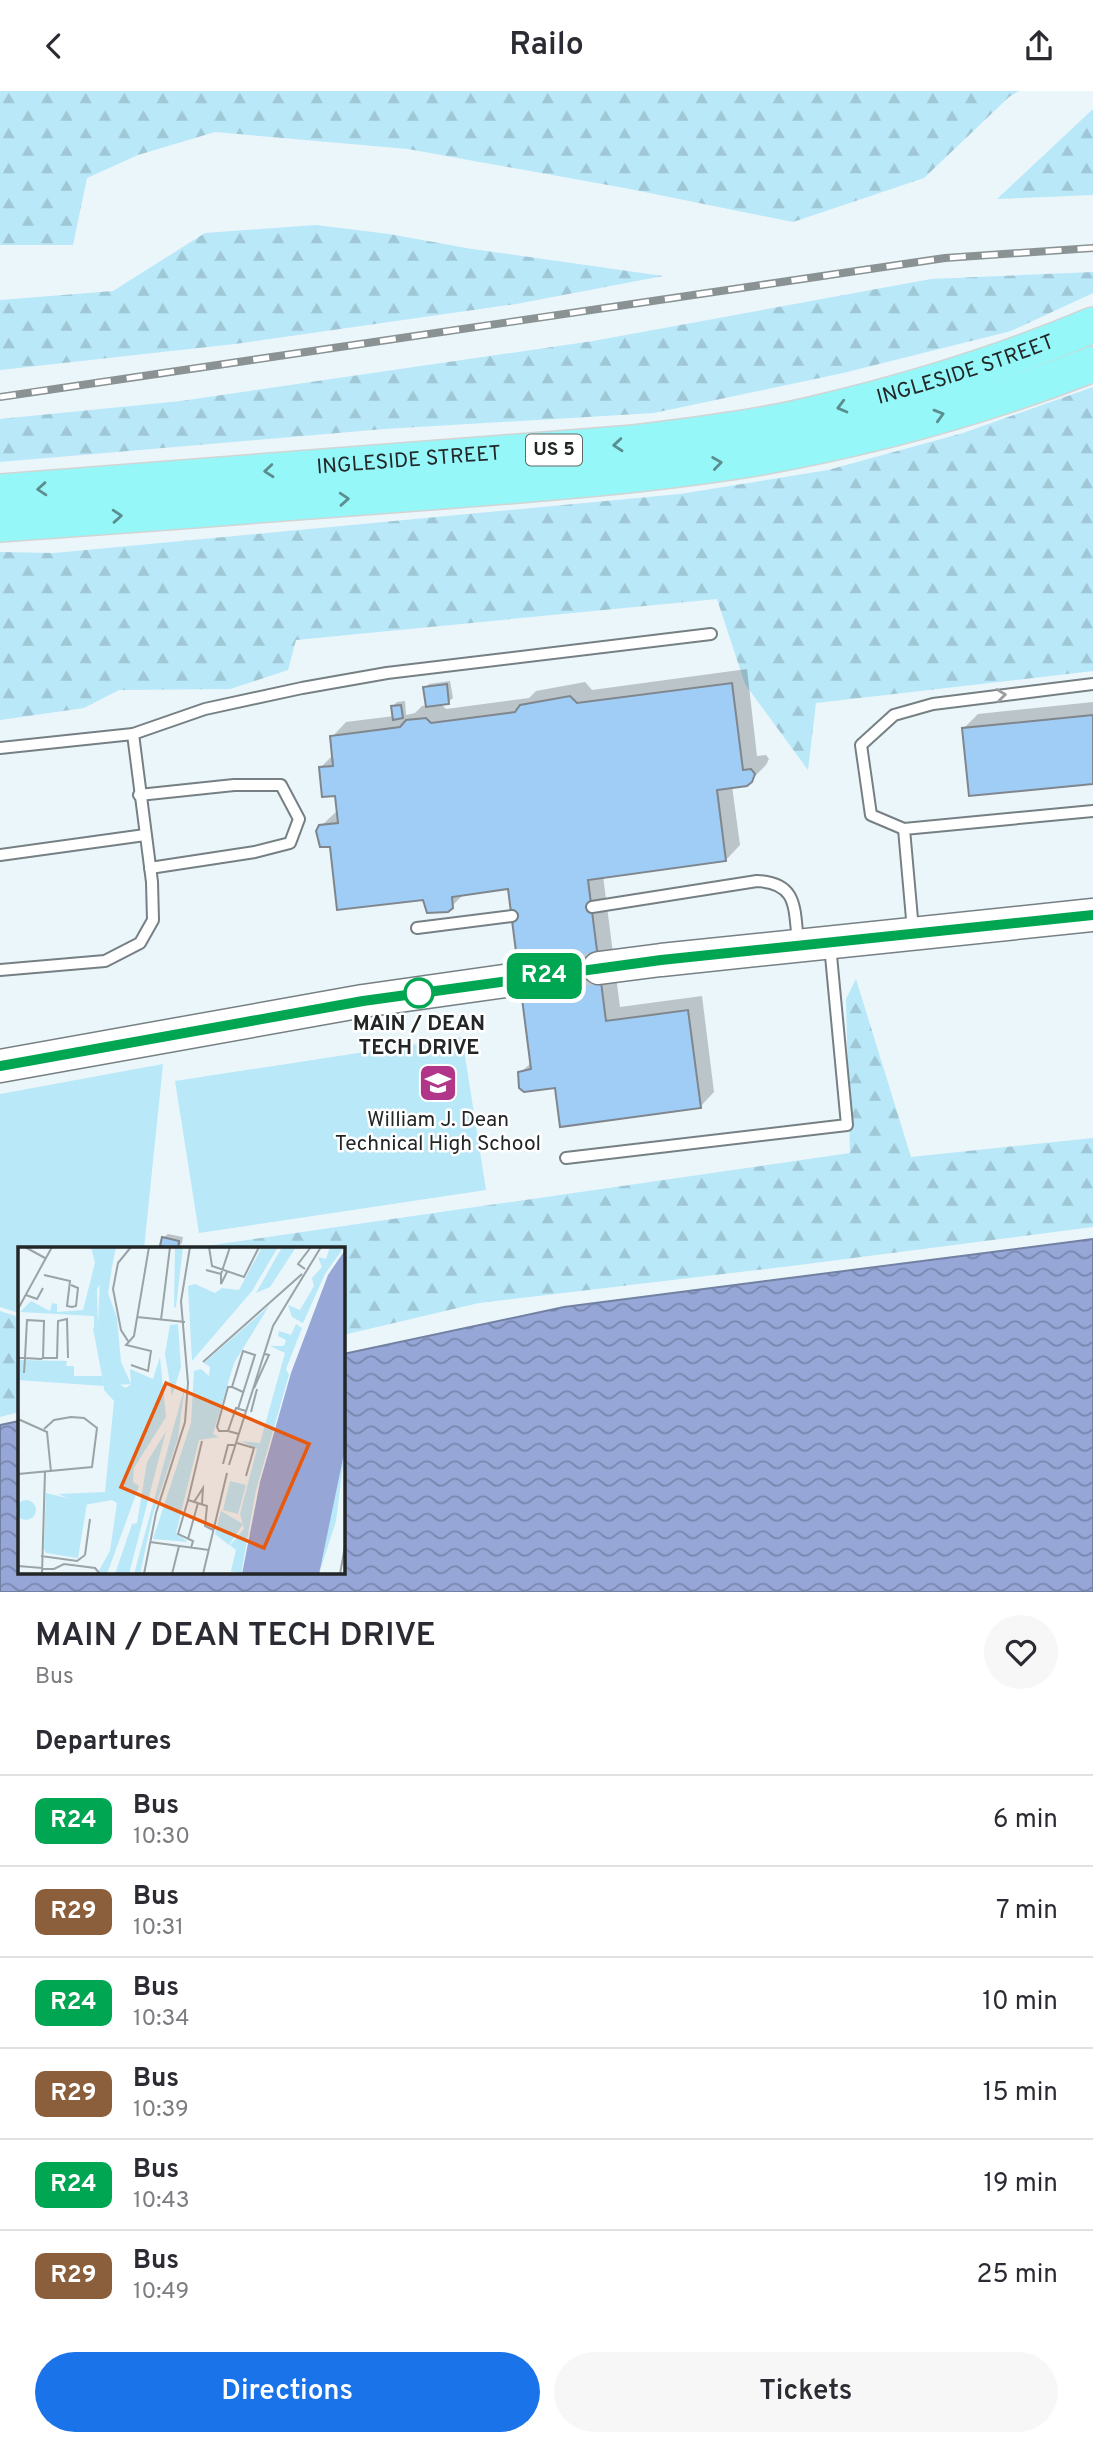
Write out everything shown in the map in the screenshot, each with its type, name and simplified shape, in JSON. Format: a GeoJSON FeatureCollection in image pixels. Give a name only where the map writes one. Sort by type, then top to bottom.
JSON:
{"type":"FeatureCollection","features":[{"type":"Feature","properties":{"kind":"main road","name":"INGLESIDE STREET"},"geometry":{"type":"LineString","coordinates":[[0,492],[634,443],[732,430],[818,414],[905,390],[1001,360],[1093,325]]}},
{"type":"Feature","properties":{"kind":"main road","name":"INGLESIDE STREET"},"geometry":{"type":"LineString","coordinates":[[0,524],[526,485],[749,459],[832,443],[984,403],[1093,364]]}},
{"type":"Feature","properties":{"kind":"main road"},"geometry":{"type":"LineString","coordinates":[[600,968],[1093,915]]}},
{"type":"Feature","properties":{"kind":"main road"},"geometry":{"type":"LineString","coordinates":[[0,1066],[363,1001],[519,979]]}},
{"type":"Feature","properties":{"kind":"lane"},"geometry":{"type":"LineString","coordinates":[[0,748],[133,734],[205,709],[363,677],[711,634]]}},
{"type":"Feature","properties":{"kind":"lane"},"geometry":{"type":"LineString","coordinates":[[1093,684],[933,703],[894,715],[861,745],[871,815],[904,829],[1093,811]]}},
{"type":"Feature","properties":{"kind":"lane"},"geometry":{"type":"LineString","coordinates":[[0,970],[105,961],[140,943],[153,920],[150,868],[133,734]]}},
{"type":"Feature","properties":{"kind":"lane"},"geometry":{"type":"LineString","coordinates":[[139,795],[234,785],[282,785],[299,818],[290,843],[255,852],[150,868]]}},
{"type":"Feature","properties":{"kind":"lane"},"geometry":{"type":"LineString","coordinates":[[904,829],[913,933]]}},
{"type":"Feature","properties":{"kind":"lane"},"geometry":{"type":"LineString","coordinates":[[0,855],[145,835]]}},
{"type":"Feature","properties":{"kind":"lane"},"geometry":{"type":"LineString","coordinates":[[592,907],[757,881],[774,882],[782,886],[790,896],[795,911],[799,945]]}},
{"type":"Feature","properties":{"kind":"lane"},"geometry":{"type":"LineString","coordinates":[[417,928],[512,915]]}},
{"type":"Feature","properties":{"kind":"lane"},"geometry":{"type":"LineString","coordinates":[[566,1158],[847,1125],[830,942]]}},
{"type":"Feature","properties":{"kind":"green space"},"geometry":{"type":"Polygon","coordinates":[[[0,91],[1019,91],[1009,97],[924,178],[793,222],[408,149],[215,132],[138,155],[87,178],[73,245],[0,245],[0,91]]]}},
{"type":"Feature","properties":{"kind":"green space"},"geometry":{"type":"Polygon","coordinates":[[[1093,109],[1093,195],[997,199],[1093,109]]]}},
{"type":"Feature","properties":{"kind":"green space"},"geometry":{"type":"Polygon","coordinates":[[[316,225],[663,276],[516,304],[235,344],[0,370],[0,300],[113,291],[205,233],[316,225]]]}},
{"type":"Feature","properties":{"kind":"green space"},"geometry":{"type":"Polygon","coordinates":[[[1093,272],[1093,293],[1011,331],[843,373],[654,413],[384,429],[0,462],[0,419],[181,401],[593,341],[931,279],[1093,272]]]}},
{"type":"Feature","properties":{"kind":"green space"},"geometry":{"type":"Polygon","coordinates":[[[1093,387],[1093,671],[816,703],[808,770],[745,684],[717,599],[296,640],[288,670],[230,689],[119,690],[84,708],[0,720],[0,552],[54,553],[680,494],[828,470],[963,433],[1093,387]]]}},
{"type":"Feature","properties":{"kind":"green space"},"geometry":{"type":"Polygon","coordinates":[[[856,979],[911,1157],[1093,1138],[1093,1227],[479,1303],[345,1335],[345,1247],[205,1247],[850,1153],[846,999],[856,979]]]}},
{"type":"Feature","properties":{"kind":"green space"},"geometry":{"type":"Polygon","coordinates":[[[462,1037],[486,1190],[199,1233],[175,1081],[462,1037]]]}},
{"type":"Feature","properties":{"kind":"green space"},"geometry":{"type":"Polygon","coordinates":[[[163,1064],[144,1247],[18,1247],[18,1313],[0,1307],[0,1094],[163,1064]]]}},
{"type":"Feature","properties":{"kind":"green space"},"geometry":{"type":"Polygon","coordinates":[[[0,1311],[18,1317],[18,1412],[0,1417],[0,1311]]]}},
{"type":"Feature","properties":{"kind":"water"},"geometry":{"type":"Polygon","coordinates":[[[1093,1239],[1093,1592],[0,1592],[0,1425],[18,1421],[18,1575],[345,1575],[345,1354],[564,1307],[1093,1239]]]}},
{"type":"Feature","properties":{"kind":"building"},"geometry":{"type":"Polygon","coordinates":[[[732,683],[743,770],[751,769],[755,774],[747,786],[717,790],[726,861],[588,880],[606,1021],[688,1010],[701,1108],[560,1127],[555,1088],[524,1092],[519,1088],[518,1072],[531,1069],[508,889],[452,897],[453,908],[448,912],[427,913],[423,900],[337,910],[330,847],[320,847],[316,831],[319,825],[338,823],[335,796],[322,797],[319,767],[333,766],[330,736],[400,727],[406,720],[426,718],[431,723],[515,712],[520,705],[570,696],[577,703],[732,683]]]}},
{"type":"Feature","properties":{"kind":"building"},"geometry":{"type":"Polygon","coordinates":[[[447,684],[449,704],[426,707],[423,687],[447,684]]]}},
{"type":"Feature","properties":{"kind":"building"},"geometry":{"type":"Polygon","coordinates":[[[401,705],[403,718],[393,720],[391,706],[401,705]]]}},
{"type":"Feature","properties":{"kind":"building"},"geometry":{"type":"Polygon","coordinates":[[[1093,715],[1093,784],[969,796],[962,728],[1093,715]]]}},
{"type":"Feature","properties":{"kind":"building"},"geometry":{"type":"Polygon","coordinates":[[[162,1237],[179,1241],[178,1247],[160,1246],[162,1237]]]}},
{"type":"Feature","properties":{"kind":"tunnel"},"geometry":{"type":"LineString","coordinates":[[519,979],[599,968]]}},
{"type":"Feature","properties":{"kind":"railway"},"geometry":{"type":"LineString","coordinates":[[0,397],[945,258],[1093,248]]}},
{"type":"Feature","properties":{"kind":"bus line","name":"R24"},"geometry":{"type":"LineString","coordinates":[[0,1066],[363,1001],[661,960],[1093,915]]}},
{"type":"Feature","properties":{"kind":"place","name":"MAIN / DEAN TECH DRIVE"},"geometry":{"type":"Point","coordinates":[419,993]}},
{"type":"Feature","properties":{"kind":"place","name":"William J. Dean Technical High School"},"geometry":{"type":"Point","coordinates":[438,1083]}}]}
